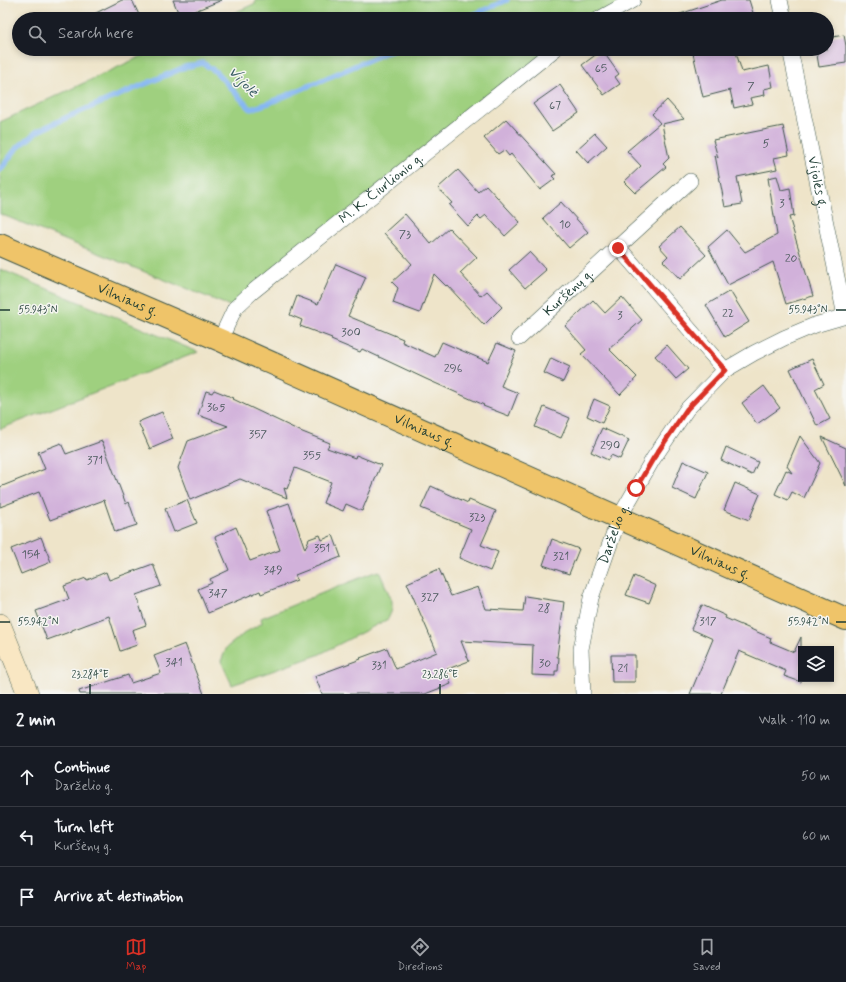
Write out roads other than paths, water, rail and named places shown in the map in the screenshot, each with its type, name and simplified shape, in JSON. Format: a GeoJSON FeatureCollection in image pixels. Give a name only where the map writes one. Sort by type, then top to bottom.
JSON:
{"type":"FeatureCollection","features":[{"type":"Feature","properties":{"kind":"highway","name":"Vilniaus g."},"geometry":{"type":"LineString","coordinates":[[0,245],[220,340],[846,619]]}},
{"type":"Feature","properties":{"kind":"main road"},"geometry":{"type":"LineString","coordinates":[[0,624],[28,694]]}},
{"type":"Feature","properties":{"kind":"street"},"geometry":{"type":"LineString","coordinates":[[612,12],[633,0]]}},
{"type":"Feature","properties":{"kind":"street"},"geometry":{"type":"LineString","coordinates":[[780,0],[783,12]]}},
{"type":"Feature","properties":{"kind":"street","name":"M. K. Čiurlionio g."},"geometry":{"type":"LineString","coordinates":[[220,340],[235,308],[251,293],[546,56]]}},
{"type":"Feature","properties":{"kind":"street","name":"Vijolės g."},"geometry":{"type":"LineString","coordinates":[[791,56],[846,316]]}},
{"type":"Feature","properties":{"kind":"street","name":"Kuršėnų g."},"geometry":{"type":"LineString","coordinates":[[519,338],[690,181]]}},
{"type":"Feature","properties":{"kind":"street"},"geometry":{"type":"LineString","coordinates":[[618,248],[725,370]]}},
{"type":"Feature","properties":{"kind":"street","name":"Darželio g."},"geometry":{"type":"LineString","coordinates":[[583,694],[581,649],[591,598],[620,518],[653,459],[687,409],[725,370],[754,353],[784,338],[846,316]]}},
{"type":"Feature","properties":{"kind":"waterway","name":"Vijolė"},"geometry":{"type":"LineString","coordinates":[[480,12],[507,0]]}},
{"type":"Feature","properties":{"kind":"waterway","name":"Vijolė"},"geometry":{"type":"LineString","coordinates":[[0,170],[16,149],[38,131],[185,67],[203,63],[216,72],[251,109],[269,103],[378,56]]}}]}
